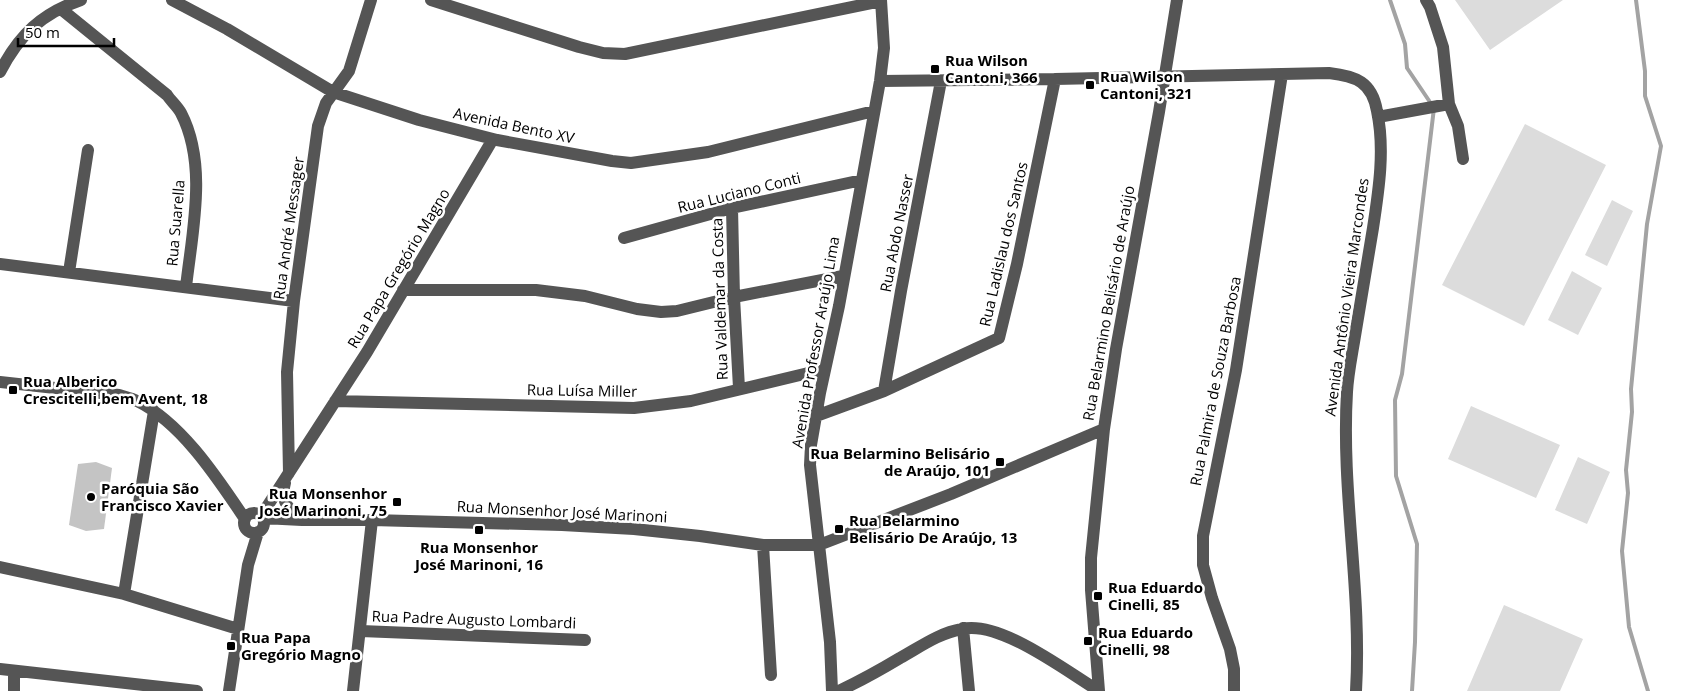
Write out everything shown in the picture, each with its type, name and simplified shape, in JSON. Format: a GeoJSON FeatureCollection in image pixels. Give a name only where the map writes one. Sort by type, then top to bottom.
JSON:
{"type":"FeatureCollection","features":[{"type":"Feature","properties":{"kind":"street"},"geometry":{"type":"LineString","coordinates":[[0,72],[20,38],[38,23],[61,9],[82,0]]}},
{"type":"Feature","properties":{"kind":"street","name":"Avenida Bento XV"},"geometry":{"type":"LineString","coordinates":[[172,0],[227,29],[333,92],[419,120],[493,139],[612,161],[631,163],[708,152],[874,111]]}},
{"type":"Feature","properties":{"kind":"street","name":"Rua André Messager"},"geometry":{"type":"LineString","coordinates":[[302,520],[285,504],[283,495],[285,480],[287,372],[294,301],[318,126],[326,103],[349,71],[371,0]]}},
{"type":"Feature","properties":{"kind":"street"},"geometry":{"type":"LineString","coordinates":[[431,0],[579,47],[603,53],[625,54],[881,0]]}},
{"type":"Feature","properties":{"kind":"street","name":"Avenida Professor Araújo Lima"},"geometry":{"type":"LineString","coordinates":[[832,691],[830,642],[810,465],[811,445],[839,306],[880,80],[884,48],[881,0]]}},
{"type":"Feature","properties":{"kind":"street","name":"Rua Belarmino Belisário de Araújo"},"geometry":{"type":"LineString","coordinates":[[819,545],[969,486],[1104,429],[1177,0]]}},
{"type":"Feature","properties":{"kind":"street"},"geometry":{"type":"LineString","coordinates":[[1426,0],[1443,47],[1449,104],[1458,126],[1463,159]]}},
{"type":"Feature","properties":{"kind":"street","name":"Rua Suarella"},"geometry":{"type":"LineString","coordinates":[[61,9],[167,95],[181,112],[190,135],[197,185],[186,287]]}},
{"type":"Feature","properties":{"kind":"street","name":"Avenida Antônio Vieira Marcondes"},"geometry":{"type":"LineString","coordinates":[[1282,74],[1329,73],[1344,74],[1357,79],[1366,85],[1373,97],[1381,138],[1380,185],[1347,389],[1344,432],[1355,592],[1356,691]]}},
{"type":"Feature","properties":{"kind":"street"},"geometry":{"type":"LineString","coordinates":[[880,80],[941,81],[1282,74]]}},
{"type":"Feature","properties":{"kind":"street","name":"Rua Palmira de Souza Barbosa"},"geometry":{"type":"LineString","coordinates":[[1234,691],[1234,668],[1230,649],[1212,598],[1203,565],[1203,536],[1236,370],[1282,74]]}},
{"type":"Feature","properties":{"kind":"street","name":"Rua Ladislau dos Santos"},"geometry":{"type":"LineString","coordinates":[[816,416],[884,391],[998,338],[1017,264],[1054,79]]}},
{"type":"Feature","properties":{"kind":"street","name":"Rua Abdo Nasser"},"geometry":{"type":"LineString","coordinates":[[884,391],[941,81]]}},
{"type":"Feature","properties":{"kind":"street"},"geometry":{"type":"LineString","coordinates":[[1378,117],[1449,104]]}},
{"type":"Feature","properties":{"kind":"street","name":"Rua Papa Gregório Magno"},"geometry":{"type":"LineString","coordinates":[[256,521],[285,480],[335,400],[493,139]]}},
{"type":"Feature","properties":{"kind":"street"},"geometry":{"type":"LineString","coordinates":[[69,272],[88,150]]}},
{"type":"Feature","properties":{"kind":"street","name":"Rua Luciano Conti"},"geometry":{"type":"LineString","coordinates":[[624,238],[732,208],[862,180]]}},
{"type":"Feature","properties":{"kind":"street","name":"Rua Valdemar da Costa"},"geometry":{"type":"LineString","coordinates":[[732,208],[739,388]]}},
{"type":"Feature","properties":{"kind":"street"},"geometry":{"type":"LineString","coordinates":[[0,264],[294,301]]}},
{"type":"Feature","properties":{"kind":"street"},"geometry":{"type":"LineString","coordinates":[[403,290],[536,290],[585,296],[661,312],[677,311],[734,297],[843,276]]}},
{"type":"Feature","properties":{"kind":"street","name":"Rua Luísa Miller"},"geometry":{"type":"LineString","coordinates":[[335,400],[634,408],[691,401],[825,368]]}},
{"type":"Feature","properties":{"kind":"street"},"geometry":{"type":"LineString","coordinates":[[0,382],[119,395],[136,400],[154,411],[184,439],[223,486],[256,521],[229,691]]}},
{"type":"Feature","properties":{"kind":"street"},"geometry":{"type":"LineString","coordinates":[[124,594],[154,411]]}},
{"type":"Feature","properties":{"kind":"street"},"geometry":{"type":"LineString","coordinates":[[1099,691],[1091,590],[1091,558],[1104,429]]}},
{"type":"Feature","properties":{"kind":"street"},"geometry":{"type":"LineString","coordinates":[[352,691],[361,630],[372,520]]}},
{"type":"Feature","properties":{"kind":"street","name":"Rua Monsenhor José Marinoni"},"geometry":{"type":"LineString","coordinates":[[256,521],[372,520],[523,524],[613,528],[700,536],[763,545],[819,545]]}},
{"type":"Feature","properties":{"kind":"street"},"geometry":{"type":"LineString","coordinates":[[763,545],[771,675]]}},
{"type":"Feature","properties":{"kind":"street"},"geometry":{"type":"LineString","coordinates":[[0,567],[124,594],[238,629]]}},
{"type":"Feature","properties":{"kind":"street"},"geometry":{"type":"LineString","coordinates":[[839,691],[869,676],[926,642],[962,628],[974,628],[990,630],[1021,643],[1099,691]]}},
{"type":"Feature","properties":{"kind":"street"},"geometry":{"type":"LineString","coordinates":[[962,628],[969,691]]}},
{"type":"Feature","properties":{"kind":"street","name":"Rua Padre Augusto Lombardi"},"geometry":{"type":"LineString","coordinates":[[361,630],[585,640]]}},
{"type":"Feature","properties":{"kind":"street"},"geometry":{"type":"LineString","coordinates":[[0,669],[197,691]]}},
{"type":"Feature","properties":{"kind":"street"},"geometry":{"type":"LineString","coordinates":[[14,671],[14,691]]}},
{"type":"Feature","properties":{"kind":"shaded area"},"geometry":{"type":"Polygon","coordinates":[[[1455,0],[1563,0],[1490,50],[1455,0]]]}},
{"type":"Feature","properties":{"kind":"shaded area"},"geometry":{"type":"Polygon","coordinates":[[[1525,124],[1606,165],[1524,326],[1442,285],[1525,124]]]}},
{"type":"Feature","properties":{"kind":"shaded area"},"geometry":{"type":"Polygon","coordinates":[[[1612,200],[1633,211],[1607,266],[1585,255],[1612,200]]]}},
{"type":"Feature","properties":{"kind":"shaded area"},"geometry":{"type":"Polygon","coordinates":[[[1572,271],[1602,288],[1578,335],[1548,320],[1572,271]]]}},
{"type":"Feature","properties":{"kind":"shaded area"},"geometry":{"type":"Polygon","coordinates":[[[1471,406],[1560,445],[1536,498],[1448,459],[1471,406]]]}},
{"type":"Feature","properties":{"kind":"shaded area"},"geometry":{"type":"Polygon","coordinates":[[[1578,457],[1610,472],[1587,524],[1555,510],[1578,457]]]}},
{"type":"Feature","properties":{"kind":"shaded area"},"geometry":{"type":"Polygon","coordinates":[[[1504,605],[1583,639],[1560,691],[1467,691],[1504,605]]]}},
{"type":"Feature","properties":{"kind":"building","name":"Paróquia São Francisco Xavier"},"geometry":{"type":"Polygon","coordinates":[[[96,462],[112,468],[104,529],[86,531],[69,525],[78,464],[96,462]]]}},
{"type":"Feature","properties":{"kind":"waterway"},"geometry":{"type":"LineString","coordinates":[[1390,0],[1405,44],[1407,68],[1434,108],[1402,374],[1395,400],[1396,476],[1417,544],[1412,691]]}},
{"type":"Feature","properties":{"kind":"waterway"},"geometry":{"type":"LineString","coordinates":[[1636,0],[1645,71],[1645,96],[1661,146],[1647,224],[1631,389],[1632,412],[1626,470],[1628,493],[1622,551],[1629,627],[1648,691]]}},
{"type":"Feature","properties":{"kind":"place","name":"Rua Wilson Cantoni, 366"},"geometry":{"type":"Point","coordinates":[935,69]}},
{"type":"Feature","properties":{"kind":"place","name":"Rua Wilson Cantoni, 321"},"geometry":{"type":"Point","coordinates":[1090,85]}},
{"type":"Feature","properties":{"kind":"place","name":"Rua Alberico Crescitelli,bem Avent, 18"},"geometry":{"type":"Point","coordinates":[13,390]}},
{"type":"Feature","properties":{"kind":"place","name":"Rua Belarmino Belisário de Araújo, 101"},"geometry":{"type":"Point","coordinates":[1000,462]}},
{"type":"Feature","properties":{"kind":"place","name":"Paróquia São Francisco Xavier"},"geometry":{"type":"Point","coordinates":[91,497]}},
{"type":"Feature","properties":{"kind":"place","name":"Rua Monsenhor José Marinoni, 75"},"geometry":{"type":"Point","coordinates":[397,502]}},
{"type":"Feature","properties":{"kind":"place","name":"Rua Belarmino Belisário De Araújo, 13"},"geometry":{"type":"Point","coordinates":[839,529]}},
{"type":"Feature","properties":{"kind":"place","name":"Rua Monsenhor José Marinoni, 16"},"geometry":{"type":"Point","coordinates":[479,530]}},
{"type":"Feature","properties":{"kind":"place","name":"Rua Eduardo Cinelli, 85"},"geometry":{"type":"Point","coordinates":[1098,596]}},
{"type":"Feature","properties":{"kind":"place","name":"Rua Eduardo Cinelli, 98"},"geometry":{"type":"Point","coordinates":[1088,641]}},
{"type":"Feature","properties":{"kind":"place","name":"Rua Papa Gregório Magno"},"geometry":{"type":"Point","coordinates":[231,646]}}]}
